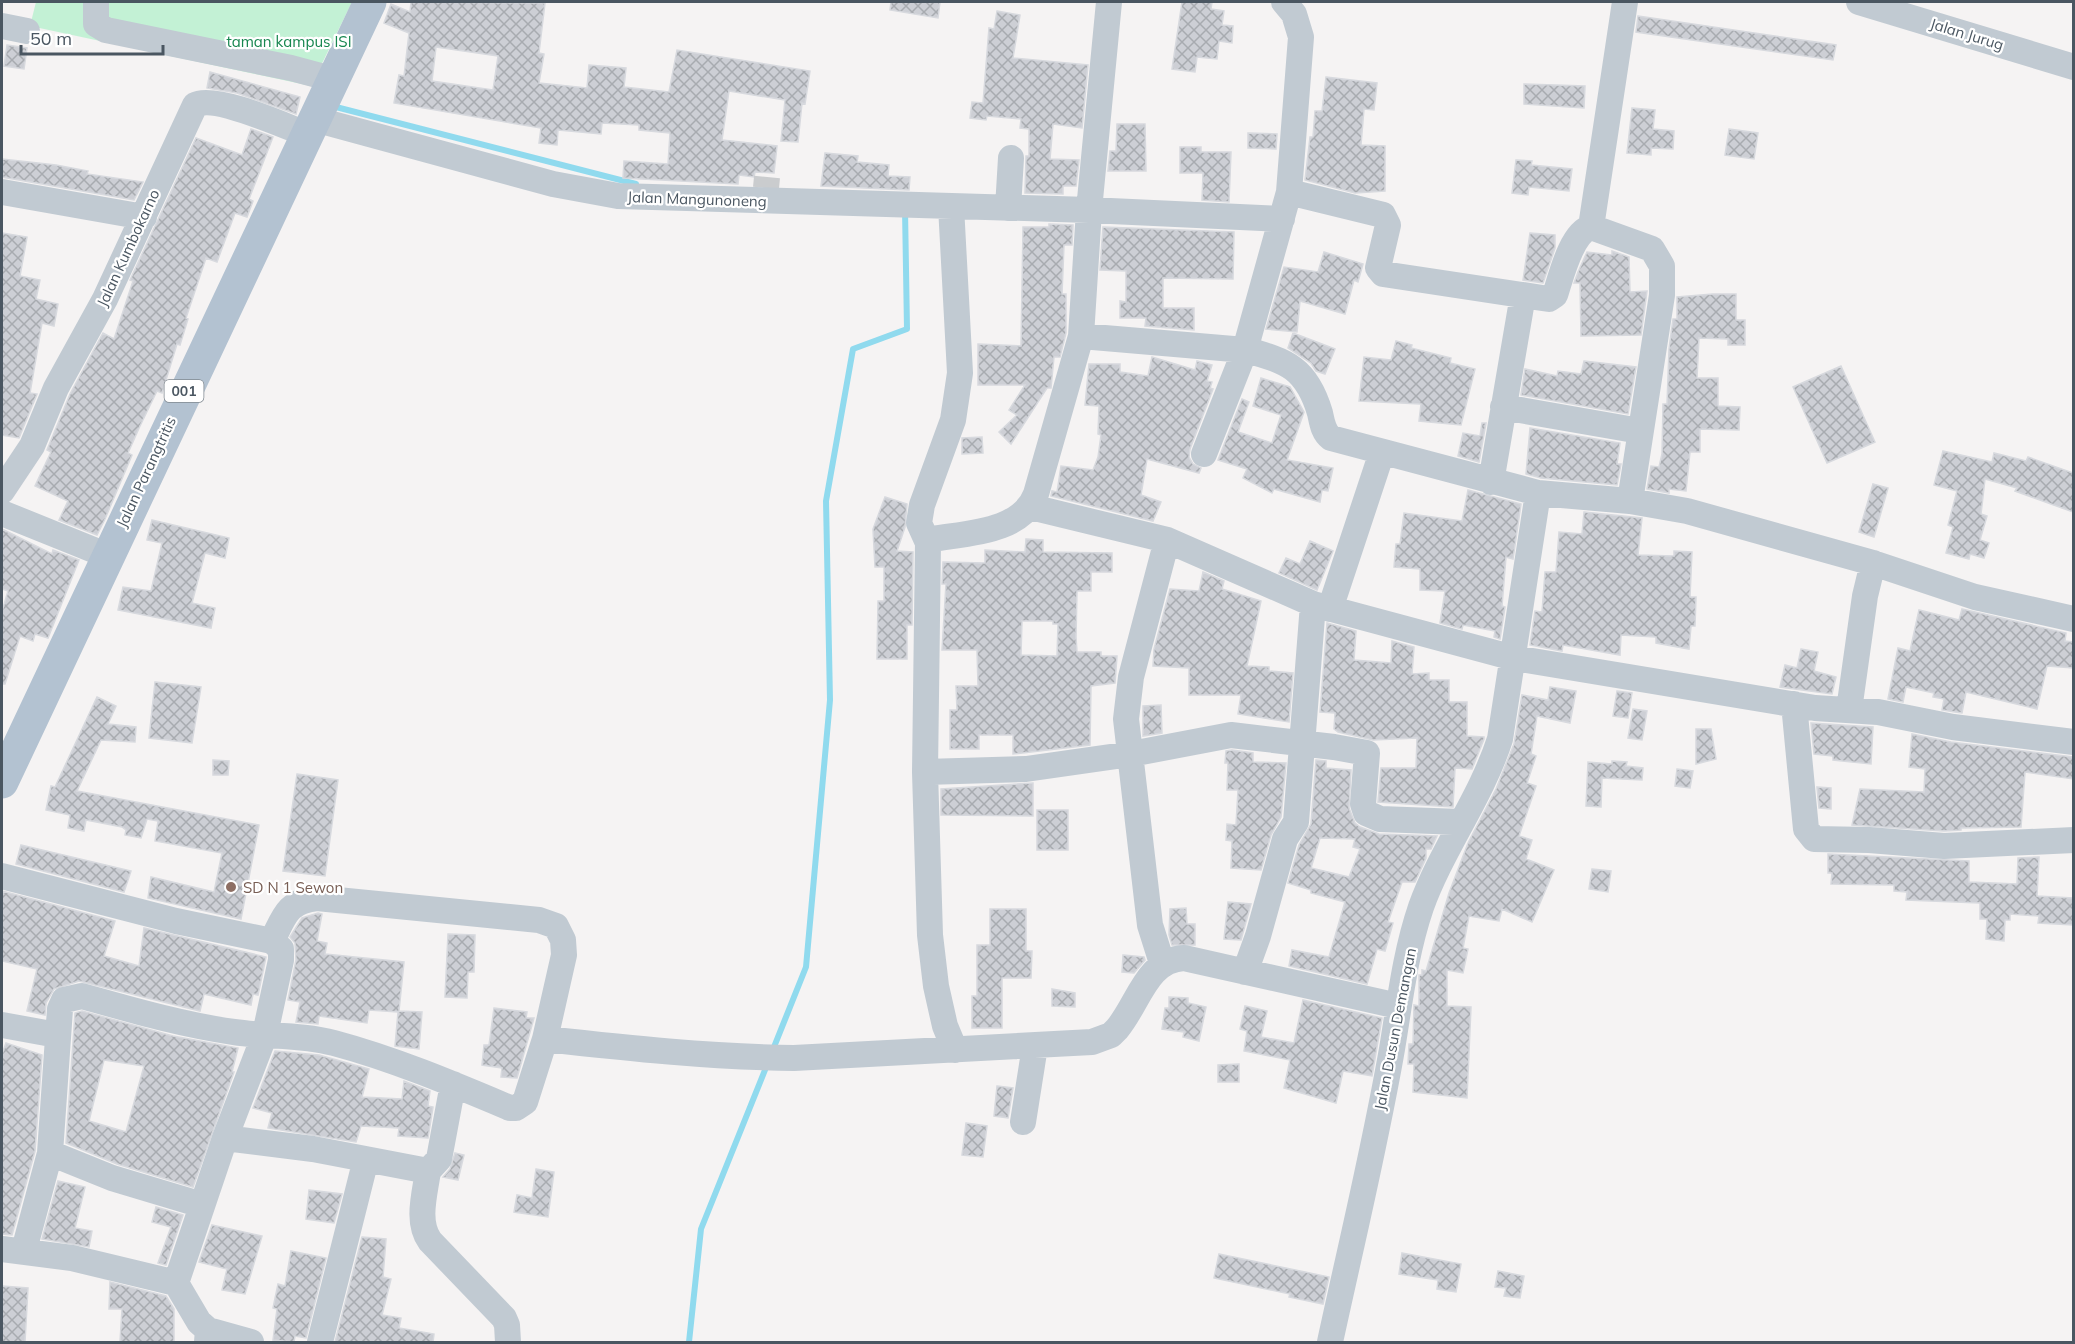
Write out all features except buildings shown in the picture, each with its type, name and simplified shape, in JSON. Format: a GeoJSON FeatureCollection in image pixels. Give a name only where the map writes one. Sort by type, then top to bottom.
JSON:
{"type":"FeatureCollection","features":[{"type":"Feature","properties":{"kind":"main road","name":"Jalan Parangtritis"},"geometry":{"type":"LineString","coordinates":[[2,782],[106,555],[370,2]]}},
{"type":"Feature","properties":{"kind":"street"},"geometry":{"type":"LineString","coordinates":[[96,2],[96,24],[106,30],[332,79]]}},
{"type":"Feature","properties":{"kind":"street"},"geometry":{"type":"LineString","coordinates":[[928,543],[1010,522],[1031,507],[1081,336],[1089,210],[1109,2]]}},
{"type":"Feature","properties":{"kind":"street"},"geometry":{"type":"LineString","coordinates":[[1203,454],[1245,350],[1289,192],[1301,37],[1294,14],[1284,2]]}},
{"type":"Feature","properties":{"kind":"street"},"geometry":{"type":"LineString","coordinates":[[1591,228],[1625,2]]}},
{"type":"Feature","properties":{"kind":"street","name":"Jalan Jurug"},"geometry":{"type":"LineString","coordinates":[[1859,2],[2073,67]]}},
{"type":"Feature","properties":{"kind":"street"},"geometry":{"type":"LineString","coordinates":[[2,26],[27,31]]}},
{"type":"Feature","properties":{"kind":"street","name":"Jalan Kumbokarno"},"geometry":{"type":"LineString","coordinates":[[2,491],[32,446],[56,388],[105,298],[144,217],[191,110],[204,101],[310,127]]}},
{"type":"Feature","properties":{"kind":"street","name":"Jalan Mangunoneng"},"geometry":{"type":"LineString","coordinates":[[310,127],[554,184],[618,196],[766,195],[886,205],[1089,210],[1282,219]]}},
{"type":"Feature","properties":{"kind":"street"},"geometry":{"type":"LineString","coordinates":[[1008,208],[1011,158]]}},
{"type":"Feature","properties":{"kind":"street"},"geometry":{"type":"LineString","coordinates":[[2,192],[144,217]]}},
{"type":"Feature","properties":{"kind":"street"},"geometry":{"type":"LineString","coordinates":[[1289,192],[1383,214],[1388,225],[1378,268],[1380,272],[1523,295],[1553,297],[1576,241],[1584,229],[1591,228],[1652,249],[1662,266],[1662,295],[1630,501]]}},
{"type":"Feature","properties":{"kind":"street"},"geometry":{"type":"LineString","coordinates":[[951,206],[960,372],[953,420],[922,505],[919,523],[928,543],[925,772],[930,935],[936,986],[945,1026],[955,1050]]}},
{"type":"Feature","properties":{"kind":"street"},"geometry":{"type":"LineString","coordinates":[[1491,482],[1523,295]]}},
{"type":"Feature","properties":{"kind":"street"},"geometry":{"type":"LineString","coordinates":[[1081,336],[1245,350],[1271,357],[1300,372],[1310,387],[1328,435],[1491,482],[1538,493],[1630,501],[1737,523],[1873,563],[1975,597],[2073,619]]}},
{"type":"Feature","properties":{"kind":"street"},"geometry":{"type":"LineString","coordinates":[[1503,407],[1640,431]]}},
{"type":"Feature","properties":{"kind":"street"},"geometry":{"type":"LineString","coordinates":[[1245,972],[1258,936],[1285,839],[1296,822],[1302,743],[1322,606],[1383,452]]}},
{"type":"Feature","properties":{"kind":"street","name":"Jalan Dusun Demangan"},"geometry":{"type":"LineString","coordinates":[[1330,1342],[1392,1049],[1400,987],[1422,907],[1460,822],[1494,758],[1500,739],[1538,493]]}},
{"type":"Feature","properties":{"kind":"street"},"geometry":{"type":"LineString","coordinates":[[1031,507],[1167,540],[1322,606],[1514,658],[1794,704],[1878,712],[1953,727],[2073,742]]}},
{"type":"Feature","properties":{"kind":"street"},"geometry":{"type":"LineString","coordinates":[[2,513],[106,555]]}},
{"type":"Feature","properties":{"kind":"street"},"geometry":{"type":"LineString","coordinates":[[1162,963],[1150,925],[1126,700],[1167,540]]}},
{"type":"Feature","properties":{"kind":"street"},"geometry":{"type":"LineString","coordinates":[[1850,710],[1865,596],[1873,563]]}},
{"type":"Feature","properties":{"kind":"street"},"geometry":{"type":"LineString","coordinates":[[1794,704],[1806,829],[1814,839],[1869,840],[1944,846],[2073,840]]}},
{"type":"Feature","properties":{"kind":"street"},"geometry":{"type":"LineString","coordinates":[[925,772],[1026,769],[1131,754],[1231,735],[1367,753],[1363,804],[1366,813],[1373,817],[1460,822]]}},
{"type":"Feature","properties":{"kind":"street"},"geometry":{"type":"LineString","coordinates":[[2,876],[176,921],[272,941],[281,949],[281,960],[265,1034],[225,1137],[176,1283]]}},
{"type":"Feature","properties":{"kind":"street"},"geometry":{"type":"LineString","coordinates":[[251,1342],[207,1336],[176,1283],[120,1268],[13,1250],[50,1153],[57,1035],[60,1009],[64,1000],[82,996],[188,1024],[235,1033],[333,1042],[453,1084],[510,1108],[521,1106],[525,1102],[545,1039],[564,955],[563,940],[556,926],[539,920],[317,898],[295,903],[288,910],[272,941]]}},
{"type":"Feature","properties":{"kind":"street"},"geometry":{"type":"LineString","coordinates":[[545,1039],[747,1057],[794,1058],[1092,1042],[1111,1035],[1123,1023],[1152,973],[1162,963],[1169,959],[1184,958],[1398,1006]]}},
{"type":"Feature","properties":{"kind":"street"},"geometry":{"type":"LineString","coordinates":[[2,1025],[57,1035]]}},
{"type":"Feature","properties":{"kind":"street"},"geometry":{"type":"LineString","coordinates":[[1023,1122],[1035,1046]]}},
{"type":"Feature","properties":{"kind":"street"},"geometry":{"type":"LineString","coordinates":[[453,1084],[439,1159],[428,1171],[422,1218],[424,1231],[430,1241],[504,1318],[507,1325],[508,1342]]}},
{"type":"Feature","properties":{"kind":"street"},"geometry":{"type":"LineString","coordinates":[[225,1137],[313,1149],[428,1171]]}},
{"type":"Feature","properties":{"kind":"street"},"geometry":{"type":"LineString","coordinates":[[50,1153],[112,1178],[202,1205]]}},
{"type":"Feature","properties":{"kind":"street"},"geometry":{"type":"LineString","coordinates":[[320,1342],[366,1159]]}},
{"type":"Feature","properties":{"kind":"green space","name":"taman kampus ISI"},"geometry":{"type":"Polygon","coordinates":[[[36,2],[352,2],[311,86],[30,26],[36,2]]]}},
{"type":"Feature","properties":{"kind":"waterway"},"geometry":{"type":"LineString","coordinates":[[332,106],[636,184]]}},
{"type":"Feature","properties":{"kind":"waterway"},"geometry":{"type":"LineString","coordinates":[[772,1052],[806,967],[830,700],[826,501],[853,349],[907,329],[905,209]]}},
{"type":"Feature","properties":{"kind":"waterway"},"geometry":{"type":"LineString","coordinates":[[689,1342],[701,1229],[767,1065]]}},
{"type":"Feature","properties":{"kind":"tunnel"},"geometry":{"type":"LineString","coordinates":[[766,188],[767,177]]}},
{"type":"Feature","properties":{"kind":"place","name":"SD N 1 Sewon"},"geometry":{"type":"Point","coordinates":[231,887]}}]}
